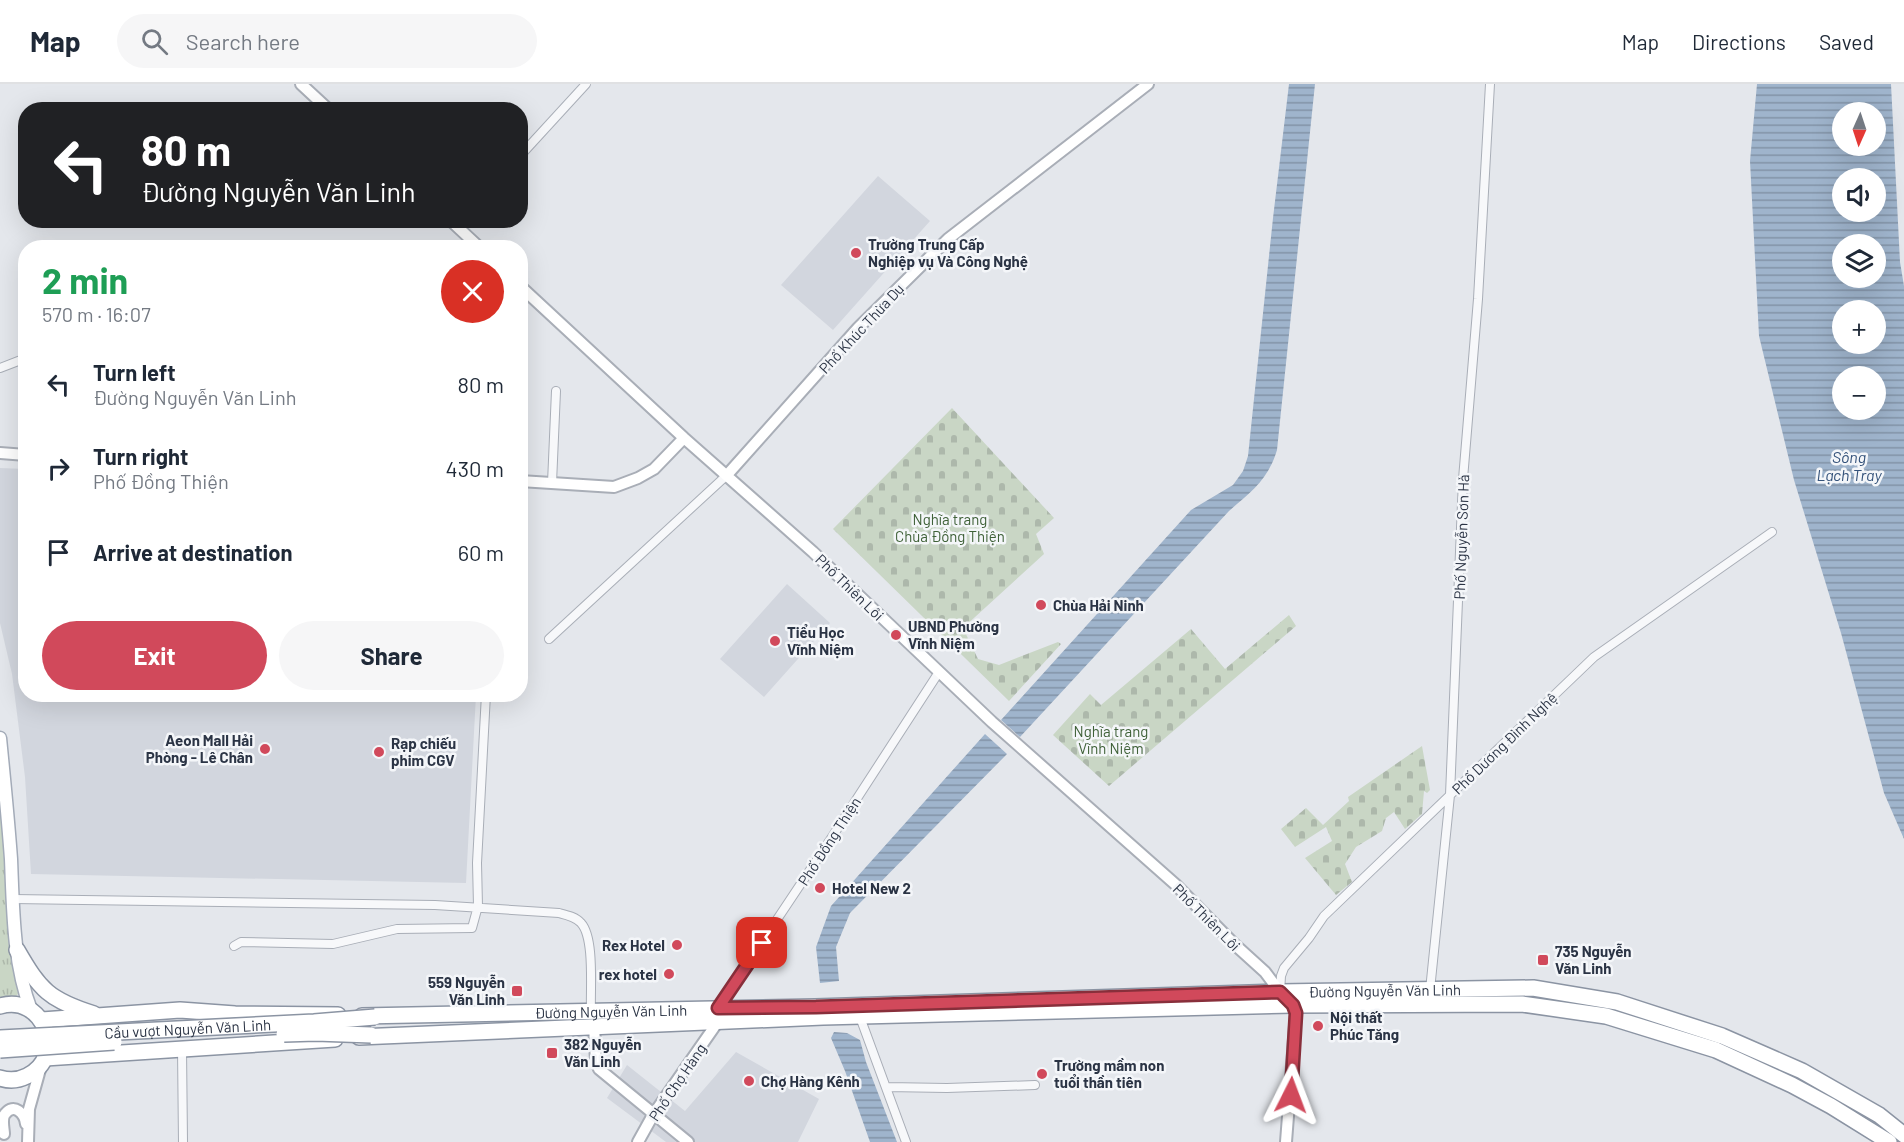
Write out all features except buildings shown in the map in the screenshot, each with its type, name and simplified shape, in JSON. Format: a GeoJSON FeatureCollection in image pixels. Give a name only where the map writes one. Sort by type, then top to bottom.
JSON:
{"type":"FeatureCollection","features":[{"type":"Feature","properties":{"kind":"highway"},"geometry":{"type":"LineString","coordinates":[[17,950],[35,981],[51,996],[69,1006],[108,1016],[105,1028],[108,1044],[114,1050],[122,1052]]}},
{"type":"Feature","properties":{"kind":"highway","name":"Đường Nguyễn Văn Linh"},"geometry":{"type":"LineString","coordinates":[[856,1011],[1280,992],[1533,988],[1617,1002],[1722,1036],[1802,1071],[1879,1115],[1904,1135]]}},
{"type":"Feature","properties":{"kind":"highway","name":"Đường Nguyễn Văn Linh"},"geometry":{"type":"LineString","coordinates":[[0,1006],[15,1004],[37,1015],[108,1016],[180,1010],[235,1014],[592,1019],[856,1011],[1522,1004],[1606,1016],[1716,1050],[1831,1106],[1889,1142]]}},
{"type":"Feature","properties":{"kind":"highway"},"geometry":{"type":"LineString","coordinates":[[0,1078],[15,1080],[25,1077],[43,1062],[49,1039],[37,1015]]}},
{"type":"Feature","properties":{"kind":"highway","name":"Cầu vượt Nguyễn Văn Linh"},"geometry":{"type":"LineString","coordinates":[[0,1038],[375,1017]]}},
{"type":"Feature","properties":{"kind":"highway","name":"Đường Nguyễn Văn Linh"},"geometry":{"type":"LineString","coordinates":[[43,1062],[122,1052],[592,1019]]}},
{"type":"Feature","properties":{"kind":"highway","name":"Cầu vượt Nguyễn Văn Linh"},"geometry":{"type":"LineString","coordinates":[[0,1050],[193,1037],[316,1033],[371,1035]]}},
{"type":"Feature","properties":{"kind":"main road"},"geometry":{"type":"LineString","coordinates":[[301,84],[320,102]]}},
{"type":"Feature","properties":{"kind":"main road","name":"Phố Khúc Thừa Dụ"},"geometry":{"type":"LineString","coordinates":[[727,475],[858,328],[948,238],[1148,84]]}},
{"type":"Feature","properties":{"kind":"main road","name":"Phố Thiên Lôi"},"geometry":{"type":"LineString","coordinates":[[528,293],[684,438],[813,552],[1015,743],[1175,884],[1265,972],[1293,1005]]}},
{"type":"Feature","properties":{"kind":"main road"},"geometry":{"type":"LineString","coordinates":[[528,482],[614,487],[654,469],[684,438]]}},
{"type":"Feature","properties":{"kind":"main road"},"geometry":{"type":"LineString","coordinates":[[0,453],[18,454]]}},
{"type":"Feature","properties":{"kind":"main road"},"geometry":{"type":"LineString","coordinates":[[0,738],[8,811],[17,950],[26,996],[37,1015]]}},
{"type":"Feature","properties":{"kind":"main road"},"geometry":{"type":"LineString","coordinates":[[1286,1142],[1296,1013],[1293,1005]]}},
{"type":"Feature","properties":{"kind":"main road","name":"Phố Chợ Hàng"},"geometry":{"type":"LineString","coordinates":[[638,1142],[653,1115],[718,1016]]}},
{"type":"Feature","properties":{"kind":"main road"},"geometry":{"type":"LineString","coordinates":[[592,1019],[596,1061],[599,1069],[688,1142]]}},
{"type":"Feature","properties":{"kind":"main road"},"geometry":{"type":"LineString","coordinates":[[28,1138],[29,1107],[43,1062]]}},
{"type":"Feature","properties":{"kind":"main road"},"geometry":{"type":"LineString","coordinates":[[4,1138],[5,1114],[10,1110],[15,1110],[24,1114],[28,1138]]}},
{"type":"Feature","properties":{"kind":"main road"},"geometry":{"type":"LineString","coordinates":[[0,1112],[4,1138]]}},
{"type":"Feature","properties":{"kind":"street"},"geometry":{"type":"LineString","coordinates":[[528,147],[586,84]]}},
{"type":"Feature","properties":{"kind":"street","name":"Phố Nguyễn Sơn Hà"},"geometry":{"type":"LineString","coordinates":[[1431,990],[1450,795],[1463,479],[1478,299],[1490,84]]}},
{"type":"Feature","properties":{"kind":"street"},"geometry":{"type":"LineString","coordinates":[[0,368],[18,361]]}},
{"type":"Feature","properties":{"kind":"street"},"geometry":{"type":"LineString","coordinates":[[552,483],[556,391]]}},
{"type":"Feature","properties":{"kind":"street"},"geometry":{"type":"LineString","coordinates":[[549,639],[727,475]]}},
{"type":"Feature","properties":{"kind":"street","name":"Phố Dương Đình Nghệ"},"geometry":{"type":"LineString","coordinates":[[1280,992],[1284,968],[1310,938],[1324,916],[1594,657],[1772,532]]}},
{"type":"Feature","properties":{"kind":"street","name":"Phố Đồng Thiện"},"geometry":{"type":"LineString","coordinates":[[718,1016],[939,672]]}},
{"type":"Feature","properties":{"kind":"street"},"geometry":{"type":"LineString","coordinates":[[234,946],[241,942],[333,944],[397,929],[469,929],[473,926],[478,906],[477,863],[486,702]]}},
{"type":"Feature","properties":{"kind":"street"},"geometry":{"type":"LineString","coordinates":[[13,899],[478,906],[560,913],[575,918],[582,924],[589,937],[592,1019]]}},
{"type":"Feature","properties":{"kind":"street"},"geometry":{"type":"LineString","coordinates":[[856,1011],[906,1142]]}},
{"type":"Feature","properties":{"kind":"street"},"geometry":{"type":"LineString","coordinates":[[182,1049],[183,1142]]}},
{"type":"Feature","properties":{"kind":"street"},"geometry":{"type":"LineString","coordinates":[[887,1088],[1035,1085]]}},
{"type":"Feature","properties":{"kind":"shaded area","name":"Trường Trung Cấp Nghiệp vụ Và Công Nghệ"},"geometry":{"type":"Polygon","coordinates":[[[878,176],[930,221],[833,330],[781,285],[878,176]]]}},
{"type":"Feature","properties":{"kind":"shaded area"},"geometry":{"type":"Polygon","coordinates":[[[0,468],[18,469],[18,702],[476,702],[466,883],[31,874],[25,777],[12,674],[0,623],[0,468]]]}},
{"type":"Feature","properties":{"kind":"shaded area","name":"Tiểu Học Vĩnh Niệm"},"geometry":{"type":"Polygon","coordinates":[[[787,584],[830,623],[764,697],[720,659],[787,584]]]}},
{"type":"Feature","properties":{"kind":"shaded area","name":"Chợ Hàng Kênh"},"geometry":{"type":"Polygon","coordinates":[[[736,1052],[819,1099],[798,1142],[666,1142],[607,1098],[627,1065],[685,1111],[736,1052]]]}},
{"type":"Feature","properties":{"kind":"green space","name":"Nghĩa trang Chùa Đồng Thiện"},"geometry":{"type":"Polygon","coordinates":[[[952,408],[1054,518],[1036,534],[1044,554],[963,628],[978,659],[999,665],[1058,642],[1061,644],[1009,701],[833,529],[952,408]]]}},
{"type":"Feature","properties":{"kind":"green space","name":"Nghĩa trang Vĩnh Niệm"},"geometry":{"type":"Polygon","coordinates":[[[1289,615],[1296,626],[1109,786],[1053,735],[1090,694],[1101,705],[1191,629],[1225,669],[1289,615]]]}},
{"type":"Feature","properties":{"kind":"green space"},"geometry":{"type":"Polygon","coordinates":[[[1422,746],[1430,790],[1427,793],[1424,791],[1422,814],[1405,829],[1394,812],[1386,818],[1382,831],[1356,847],[1345,864],[1352,882],[1336,895],[1305,858],[1332,841],[1326,827],[1295,847],[1281,829],[1306,808],[1323,825],[1349,801],[1348,797],[1422,746]]]}},
{"type":"Feature","properties":{"kind":"green space"},"geometry":{"type":"Polygon","coordinates":[[[0,804],[18,994],[15,997],[0,997],[0,804]]]}},
{"type":"Feature","properties":{"kind":"water"},"geometry":{"type":"Polygon","coordinates":[[[1289,84],[1315,84],[1277,450],[1269,470],[1258,485],[1229,511],[1020,737],[1001,720],[1191,510],[1233,485],[1243,471],[1248,456],[1289,84]]]}},
{"type":"Feature","properties":{"kind":"water","name":"Sông Lạch Tray"},"geometry":{"type":"Polygon","coordinates":[[[1757,84],[1891,84],[1900,262],[1904,286],[1904,839],[1884,793],[1841,633],[1794,480],[1759,336],[1750,161],[1757,84]]]}},
{"type":"Feature","properties":{"kind":"water"},"geometry":{"type":"Polygon","coordinates":[[[985,734],[1007,754],[850,913],[836,947],[839,981],[820,983],[816,947],[831,906],[985,734]]]}},
{"type":"Feature","properties":{"kind":"water"},"geometry":{"type":"Polygon","coordinates":[[[834,1032],[847,1033],[860,1040],[866,1062],[897,1142],[870,1142],[831,1038],[834,1032]]]}},
{"type":"Feature","properties":{"kind":"place","name":"Trường Trung Cấp Nghiệp vụ Và Công Nghệ"},"geometry":{"type":"Point","coordinates":[856,253]}},
{"type":"Feature","properties":{"kind":"place","name":"Chùa Hải Ninh"},"geometry":{"type":"Point","coordinates":[1041,605]}},
{"type":"Feature","properties":{"kind":"place","name":"UBND Phường Vĩnh Niệm"},"geometry":{"type":"Point","coordinates":[896,635]}},
{"type":"Feature","properties":{"kind":"place","name":"Tiểu Học Vĩnh Niệm"},"geometry":{"type":"Point","coordinates":[775,641]}},
{"type":"Feature","properties":{"kind":"place","name":"Aeon Mall Hải Phòng - Lê Chân"},"geometry":{"type":"Point","coordinates":[265,749]}},
{"type":"Feature","properties":{"kind":"place","name":"Rạp chiếu phim CGV"},"geometry":{"type":"Point","coordinates":[379,752]}},
{"type":"Feature","properties":{"kind":"place","name":"Hotel New 2"},"geometry":{"type":"Point","coordinates":[820,888]}},
{"type":"Feature","properties":{"kind":"place","name":"Rex Hotel"},"geometry":{"type":"Point","coordinates":[677,945]}},
{"type":"Feature","properties":{"kind":"place","name":"735 Nguyễn Văn Linh"},"geometry":{"type":"Point","coordinates":[1543,960]}},
{"type":"Feature","properties":{"kind":"place","name":"rex hotel"},"geometry":{"type":"Point","coordinates":[669,974]}},
{"type":"Feature","properties":{"kind":"place","name":"559 Nguyễn Văn Linh"},"geometry":{"type":"Point","coordinates":[517,991]}},
{"type":"Feature","properties":{"kind":"place","name":"Nội thất Phúc Tăng"},"geometry":{"type":"Point","coordinates":[1318,1026]}},
{"type":"Feature","properties":{"kind":"place","name":"382 Nguyễn Văn Linh"},"geometry":{"type":"Point","coordinates":[552,1053]}},
{"type":"Feature","properties":{"kind":"place","name":"Trường mầm non tuổi thần tiên"},"geometry":{"type":"Point","coordinates":[1042,1074]}},
{"type":"Feature","properties":{"kind":"place","name":"Chợ Hàng Kênh"},"geometry":{"type":"Point","coordinates":[749,1081]}},
{"type":"Feature","properties":{"kind":"route"},"geometry":{"type":"LineString","coordinates":[[762,943],[718,1008],[1280,992],[1293,1005],[1296,1013],[1291,1095]]}}]}
